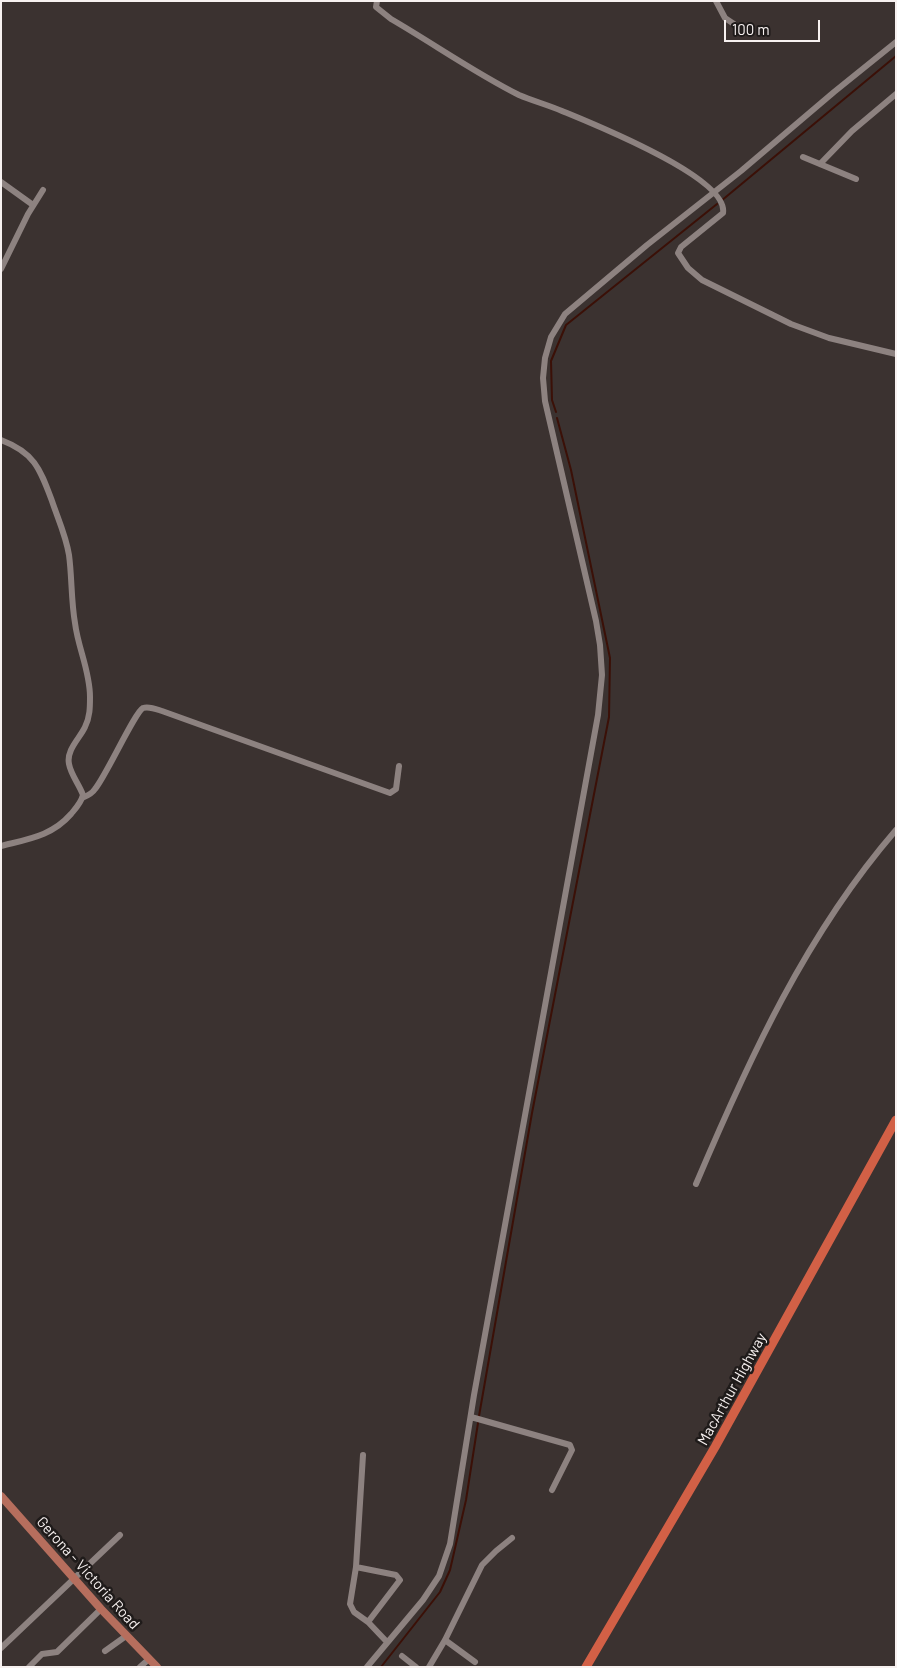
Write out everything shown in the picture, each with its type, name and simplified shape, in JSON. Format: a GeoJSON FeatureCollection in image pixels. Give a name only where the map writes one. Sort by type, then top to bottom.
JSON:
{"type":"FeatureCollection","features":[{"type":"Feature","properties":{"kind":"highway","name":"MacArthur Highway"},"geometry":{"type":"LineString","coordinates":[[586,1667],[715,1448],[896,1120]]}},
{"type":"Feature","properties":{"kind":"main road","name":"Gerona - Victoria Road"},"geometry":{"type":"LineString","coordinates":[[1,1496],[101,1609],[157,1667]]}},
{"type":"Feature","properties":{"kind":"street"},"geometry":{"type":"LineString","coordinates":[[716,1],[725,18],[734,24]]}},
{"type":"Feature","properties":{"kind":"street"},"geometry":{"type":"LineString","coordinates":[[377,3],[376,7],[391,19],[510,90],[582,119],[647,149],[691,173],[716,193],[723,204],[724,210],[722,215],[679,250],[679,256],[696,275],[724,292],[809,332],[868,349],[896,354]]}},
{"type":"Feature","properties":{"kind":"street"},"geometry":{"type":"LineString","coordinates":[[367,1667],[423,1600],[439,1576],[450,1544],[471,1416],[595,733],[601,685],[600,645],[545,401],[543,378],[545,358],[551,337],[556,326],[571,308],[694,207],[716,193],[834,92],[896,42]]}},
{"type":"Feature","properties":{"kind":"street"},"geometry":{"type":"LineString","coordinates":[[820,164],[852,131],[896,94]]}},
{"type":"Feature","properties":{"kind":"street"},"geometry":{"type":"LineString","coordinates":[[803,157],[856,179]]}},
{"type":"Feature","properties":{"kind":"street"},"geometry":{"type":"LineString","coordinates":[[1,182],[33,205]]}},
{"type":"Feature","properties":{"kind":"street"},"geometry":{"type":"LineString","coordinates":[[1,268],[33,205],[43,190]]}},
{"type":"Feature","properties":{"kind":"street"},"geometry":{"type":"LineString","coordinates":[[1,440],[22,450],[36,465],[45,482],[65,536],[70,566],[76,634],[89,680],[88,718],[69,757],[70,767],[81,790],[82,798]]}},
{"type":"Feature","properties":{"kind":"street"},"geometry":{"type":"LineString","coordinates":[[1,846],[53,830],[62,824],[78,806],[82,798],[94,791],[115,757],[133,720],[139,711],[147,707],[390,792],[396,790],[399,766]]}},
{"type":"Feature","properties":{"kind":"street"},"geometry":{"type":"LineString","coordinates":[[696,1184],[747,1070],[804,958],[851,888],[896,830]]}},
{"type":"Feature","properties":{"kind":"street"},"geometry":{"type":"LineString","coordinates":[[471,1416],[570,1445],[572,1450],[552,1490]]}},
{"type":"Feature","properties":{"kind":"street"},"geometry":{"type":"LineString","coordinates":[[363,1456],[356,1567],[350,1604],[354,1612],[368,1622],[387,1642]]}},
{"type":"Feature","properties":{"kind":"street"},"geometry":{"type":"LineString","coordinates":[[1,1648],[120,1535]]}},
{"type":"Feature","properties":{"kind":"street"},"geometry":{"type":"LineString","coordinates":[[429,1667],[482,1565],[512,1538]]}},
{"type":"Feature","properties":{"kind":"street"},"geometry":{"type":"LineString","coordinates":[[356,1567],[396,1575],[400,1580],[368,1622]]}},
{"type":"Feature","properties":{"kind":"street"},"geometry":{"type":"LineString","coordinates":[[29,1667],[42,1654],[57,1652],[101,1609]]}},
{"type":"Feature","properties":{"kind":"street"},"geometry":{"type":"LineString","coordinates":[[105,1651],[126,1636]]}},
{"type":"Feature","properties":{"kind":"street"},"geometry":{"type":"LineString","coordinates":[[444,1640],[475,1662]]}},
{"type":"Feature","properties":{"kind":"street"},"geometry":{"type":"LineString","coordinates":[[402,1656],[416,1667]]}},
{"type":"Feature","properties":{"kind":"street"},"geometry":{"type":"LineString","coordinates":[[140,1667],[148,1658]]}},
{"type":"Feature","properties":{"kind":"waterway"},"geometry":{"type":"LineString","coordinates":[[721,201],[896,56]]}},
{"type":"Feature","properties":{"kind":"waterway"},"geometry":{"type":"LineString","coordinates":[[556,412],[552,400],[551,361],[566,325],[717,204]]}},
{"type":"Feature","properties":{"kind":"waterway"},"geometry":{"type":"LineString","coordinates":[[479,1416],[532,1113],[609,717],[610,658],[571,470],[557,418]]}},
{"type":"Feature","properties":{"kind":"waterway"},"geometry":{"type":"LineString","coordinates":[[381,1667],[440,1592],[450,1570],[466,1500],[478,1423]]}}]}
